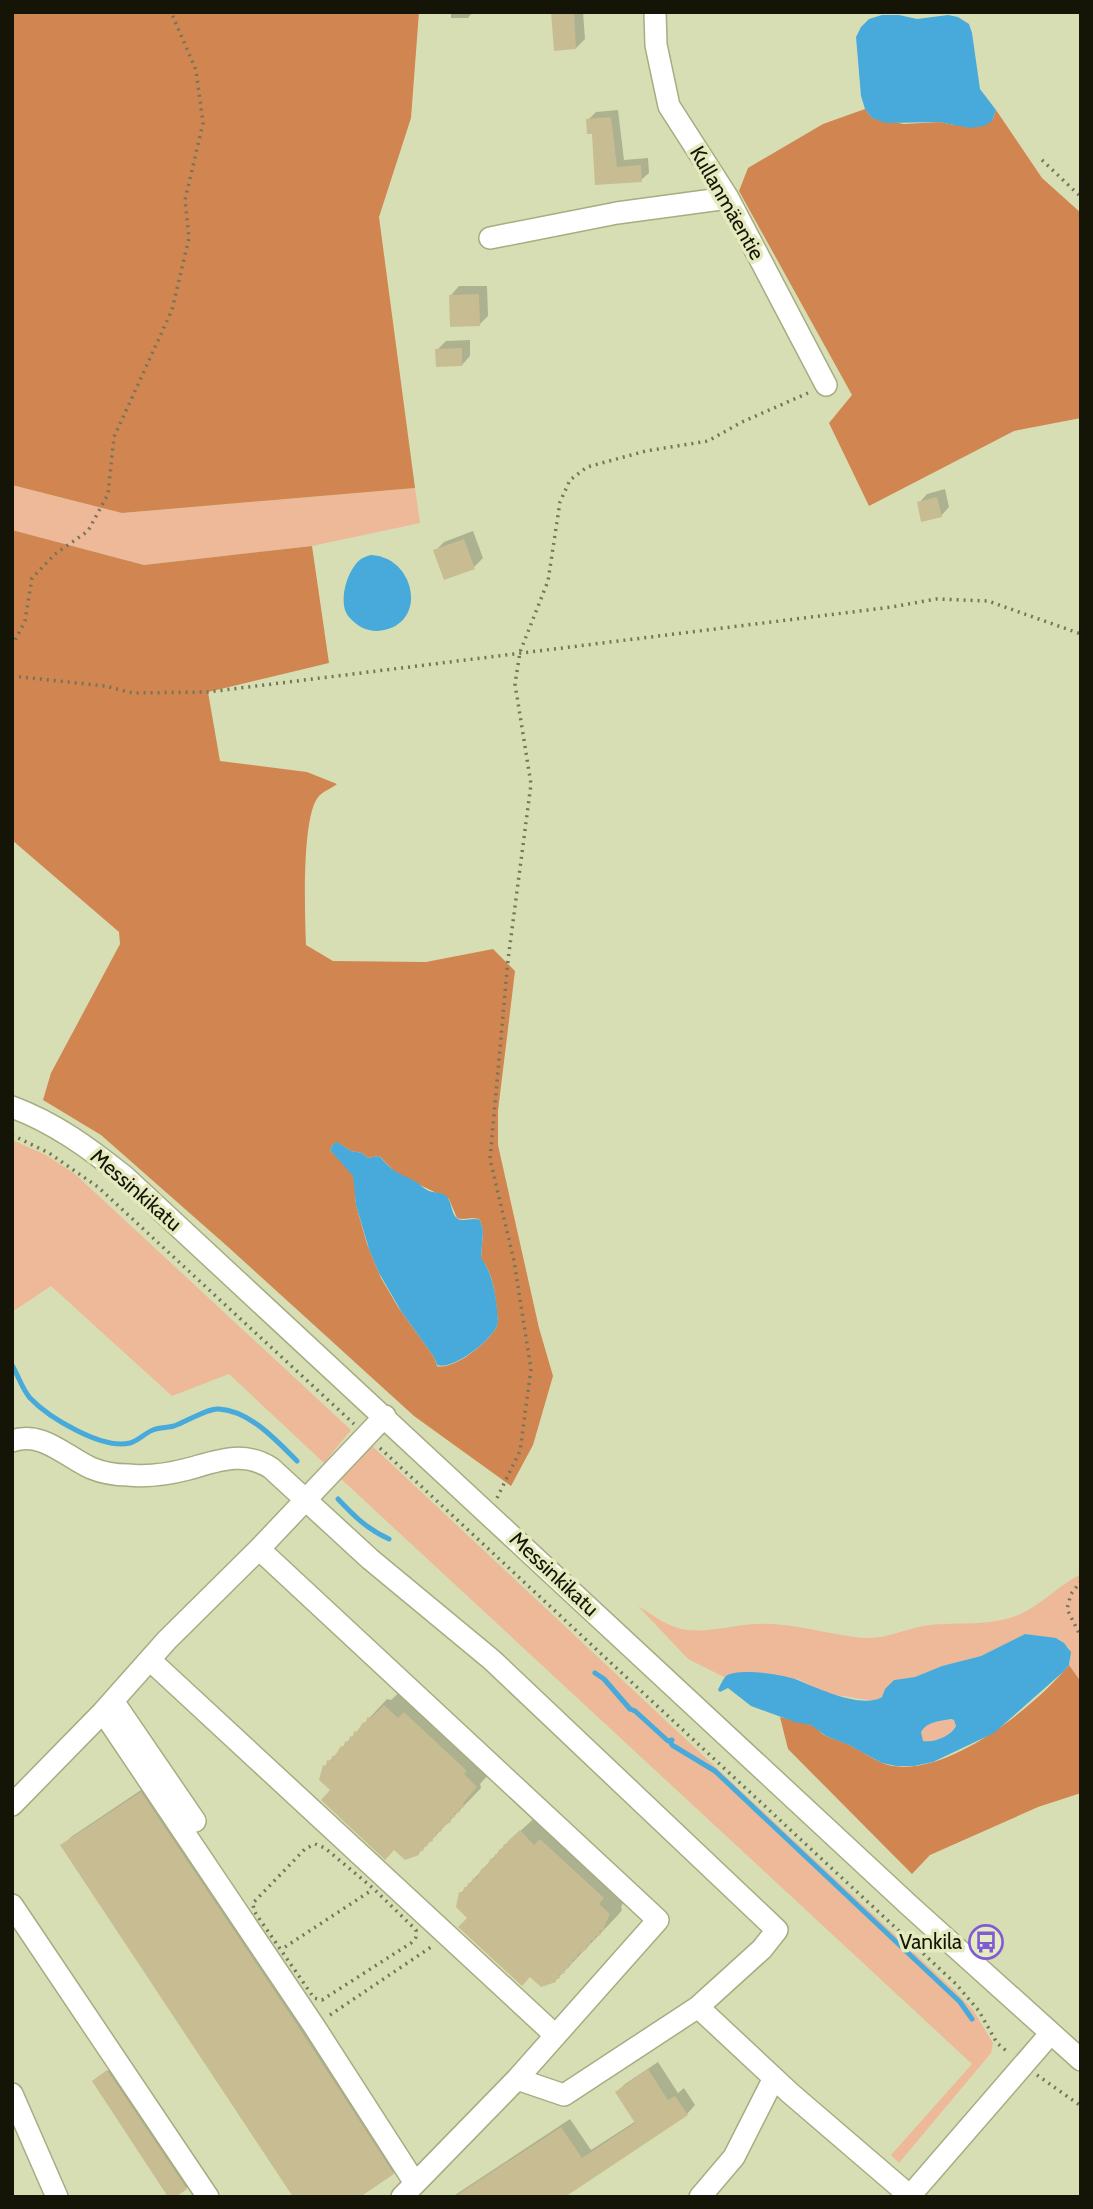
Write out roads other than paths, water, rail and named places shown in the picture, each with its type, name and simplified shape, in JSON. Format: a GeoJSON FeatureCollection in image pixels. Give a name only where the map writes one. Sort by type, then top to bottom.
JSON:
{"type":"FeatureCollection","features":[{"type":"Feature","properties":{"kind":"street","name":"Kullanmäentie"},"geometry":{"type":"LineString","coordinates":[[655,12],[656,45],[669,106],[728,198],[826,385]]}},
{"type":"Feature","properties":{"kind":"street"},"geometry":{"type":"LineString","coordinates":[[490,238],[617,213],[728,198]]}},
{"type":"Feature","properties":{"kind":"street","name":"Messinkikatu"},"geometry":{"type":"LineString","coordinates":[[12,1107],[68,1134],[124,1176],[911,1907],[1081,2060]]}},
{"type":"Feature","properties":{"kind":"street"},"geometry":{"type":"LineString","coordinates":[[12,1805],[108,1707],[166,1640],[259,1549],[385,1416]]}},
{"type":"Feature","properties":{"kind":"street"},"geometry":{"type":"LineString","coordinates":[[12,1441],[29,1438],[46,1442],[91,1468],[112,1474],[162,1474],[237,1457],[252,1459],[271,1468],[370,1559],[492,1660],[777,1930],[762,1949],[698,2007],[564,2095],[517,2078]]}},
{"type":"Feature","properties":{"kind":"street"},"geometry":{"type":"LineString","coordinates":[[108,1707],[314,2026],[408,2190],[517,2078],[658,1920],[259,1549]]}},
{"type":"Feature","properties":{"kind":"street"},"geometry":{"type":"LineString","coordinates":[[150,1660],[554,2035]]}},
{"type":"Feature","properties":{"kind":"street"},"geometry":{"type":"LineString","coordinates":[[108,1707],[195,1821]]}},
{"type":"Feature","properties":{"kind":"street"},"geometry":{"type":"LineString","coordinates":[[12,1905],[208,2197]]}},
{"type":"Feature","properties":{"kind":"street"},"geometry":{"type":"LineString","coordinates":[[698,2007],[909,2197],[1051,2033]]}},
{"type":"Feature","properties":{"kind":"street"},"geometry":{"type":"LineString","coordinates":[[700,2197],[734,2157],[774,2078]]}},
{"type":"Feature","properties":{"kind":"street"},"geometry":{"type":"LineString","coordinates":[[12,2094],[57,2197]]}},
{"type":"Feature","properties":{"kind":"water"},"geometry":{"type":"Polygon","coordinates":[[[882,15],[917,19],[948,15],[958,17],[969,24],[980,89],[996,110],[992,121],[984,126],[970,128],[939,122],[886,123],[872,118],[865,109],[861,96],[856,37],[869,19],[882,15]]]}},
{"type":"Feature","properties":{"kind":"water"},"geometry":{"type":"Polygon","coordinates":[[[371,555],[387,559],[399,567],[407,579],[411,593],[410,606],[404,618],[394,627],[377,631],[365,629],[355,623],[345,611],[344,604],[345,587],[352,570],[361,559],[371,555]]]}},
{"type":"Feature","properties":{"kind":"water"},"geometry":{"type":"Polygon","coordinates":[[[337,1142],[368,1158],[379,1156],[392,1169],[427,1190],[445,1195],[458,1219],[480,1220],[483,1231],[481,1258],[492,1280],[498,1323],[481,1345],[462,1359],[444,1366],[437,1365],[379,1273],[356,1205],[353,1176],[330,1150],[337,1142]]]}},
{"type":"Feature","properties":{"kind":"water"},"geometry":{"type":"Polygon","coordinates":[[[1025,1634],[1056,1638],[1071,1652],[1069,1665],[1063,1672],[994,1733],[933,1762],[914,1766],[882,1763],[826,1736],[811,1725],[751,1706],[728,1688],[720,1692],[718,1690],[726,1676],[751,1672],[794,1679],[853,1699],[874,1700],[882,1697],[885,1689],[894,1680],[915,1677],[942,1666],[981,1656],[1025,1634]],[[954,1720],[938,1721],[926,1726],[921,1732],[923,1741],[946,1736],[956,1726],[954,1720]]]}},
{"type":"Feature","properties":{"kind":"waterway"},"geometry":{"type":"LineString","coordinates":[[12,1365],[27,1394],[38,1406],[76,1430],[105,1442],[130,1443],[158,1428],[174,1426],[219,1409],[252,1421],[297,1461]]}},
{"type":"Feature","properties":{"kind":"waterway"},"geometry":{"type":"LineString","coordinates":[[338,1499],[361,1522],[389,1539]]}},
{"type":"Feature","properties":{"kind":"waterway"},"geometry":{"type":"LineString","coordinates":[[595,1673],[604,1679],[630,1709],[668,1741],[672,1740]]}},
{"type":"Feature","properties":{"kind":"waterway"},"geometry":{"type":"LineString","coordinates":[[670,1741],[672,1745],[715,1771],[960,2002],[972,2019]]}},
{"type":"Feature","properties":{"kind":"place","name":"Vankila"},"geometry":{"type":"Point","coordinates":[986,1942]}}]}
